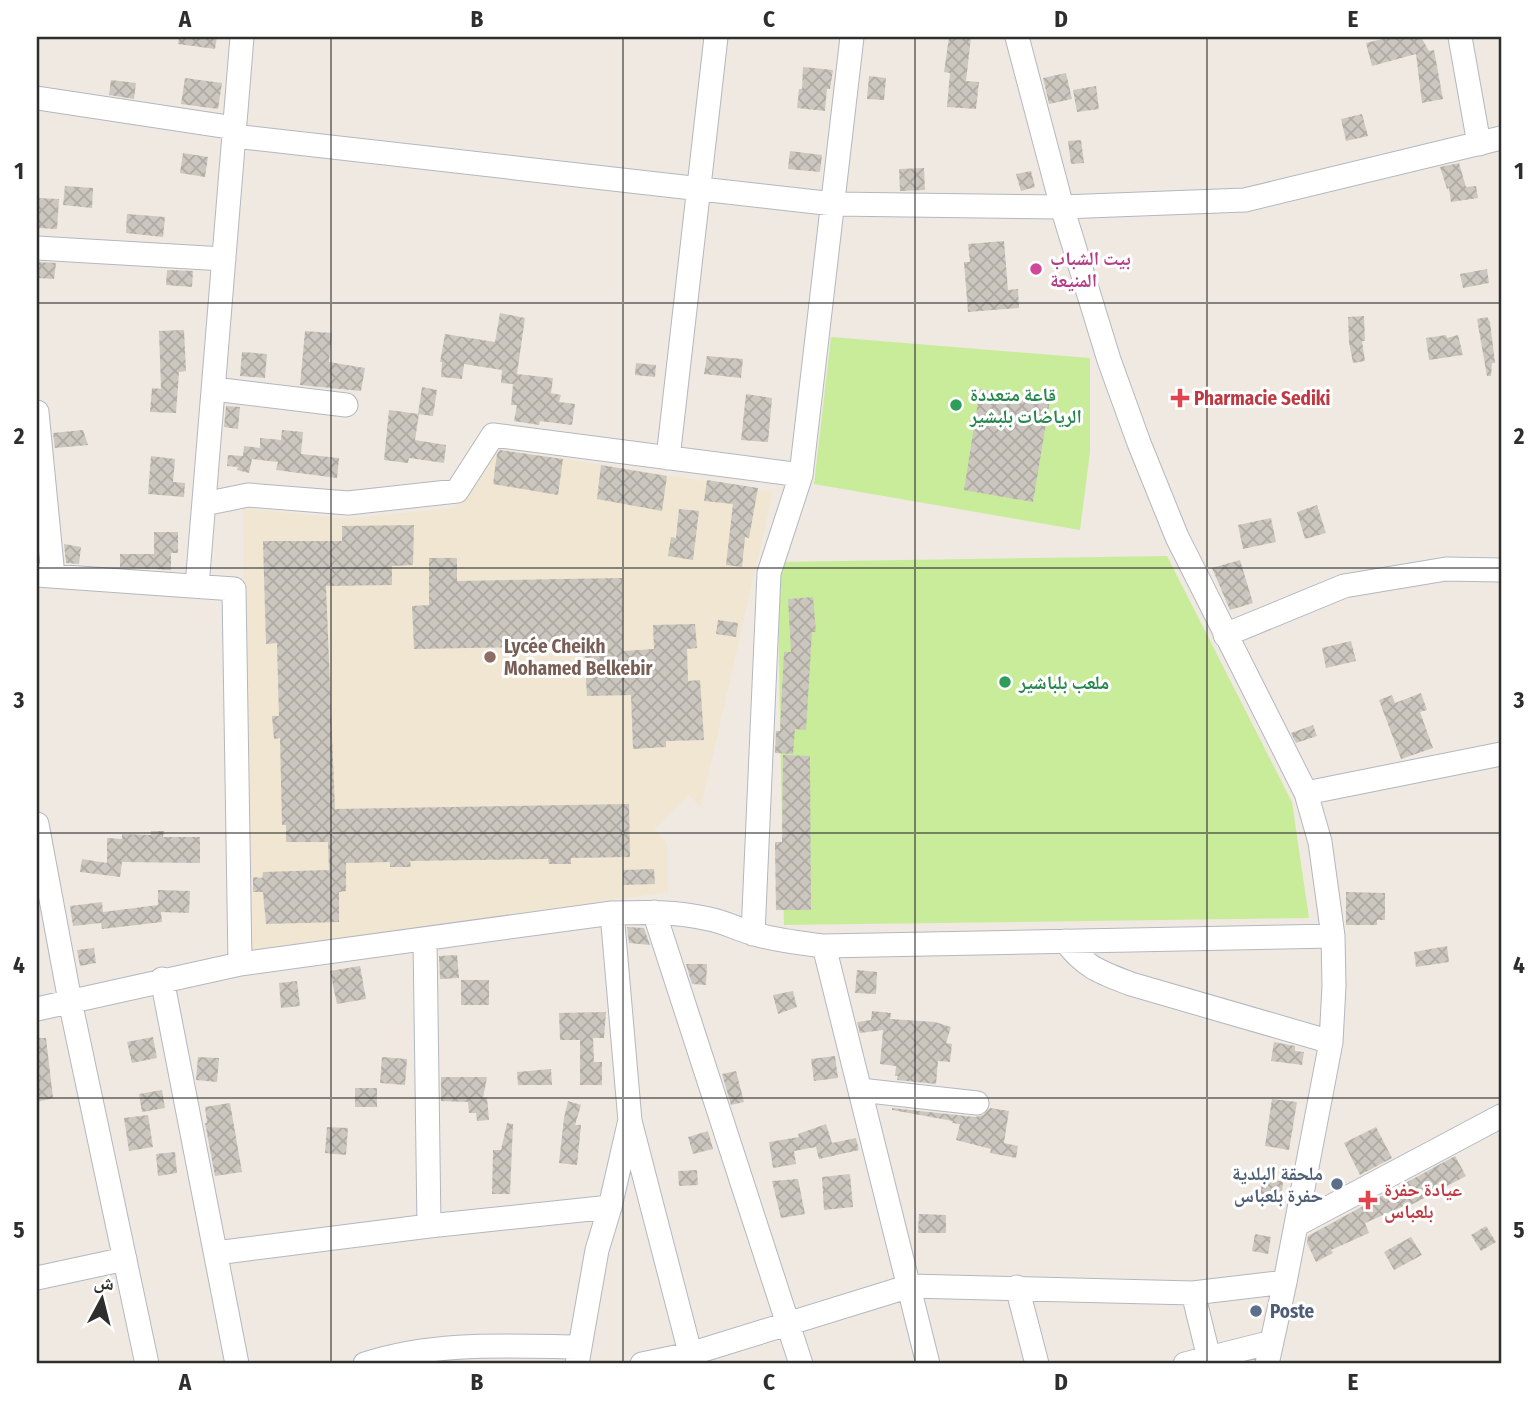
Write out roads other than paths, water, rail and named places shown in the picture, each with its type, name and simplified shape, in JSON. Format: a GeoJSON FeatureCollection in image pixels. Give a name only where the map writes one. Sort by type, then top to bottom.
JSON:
{"type":"FeatureCollection","features":[{"type":"Feature","properties":{"kind":"street"},"geometry":{"type":"LineString","coordinates":[[197,586],[242,37]]}},
{"type":"Feature","properties":{"kind":"street"},"geometry":{"type":"LineString","coordinates":[[668,458],[716,37]]}},
{"type":"Feature","properties":{"kind":"street"},"geometry":{"type":"LineString","coordinates":[[753,934],[769,573],[802,475],[852,37]]}},
{"type":"Feature","properties":{"kind":"street"},"geometry":{"type":"LineString","coordinates":[[1017,37],[1062,207],[1109,360],[1139,443],[1177,537],[1306,793],[1321,842],[1333,936],[1331,1042],[1270,1353],[1209,1358],[1185,1364]]}},
{"type":"Feature","properties":{"kind":"street"},"geometry":{"type":"LineString","coordinates":[[37,98],[235,132],[834,204],[1062,207],[1245,200],[1490,141],[1460,37]]}},
{"type":"Feature","properties":{"kind":"street"},"geometry":{"type":"LineString","coordinates":[[37,248],[224,259]]}},
{"type":"Feature","properties":{"kind":"street"},"geometry":{"type":"LineString","coordinates":[[214,389],[346,405]]}},
{"type":"Feature","properties":{"kind":"street"},"geometry":{"type":"LineString","coordinates":[[37,412],[45,575],[234,589],[240,964]]}},
{"type":"Feature","properties":{"kind":"street"},"geometry":{"type":"LineString","coordinates":[[204,504],[248,495],[348,503],[457,491],[493,435],[802,475]]}},
{"type":"Feature","properties":{"kind":"street"},"geometry":{"type":"LineString","coordinates":[[1225,635],[1344,586],[1446,569],[1501,570]]}},
{"type":"Feature","properties":{"kind":"street"},"geometry":{"type":"LineString","coordinates":[[1306,793],[1501,754]]}},
{"type":"Feature","properties":{"kind":"street"},"geometry":{"type":"LineString","coordinates":[[37,824],[70,1001],[147,1364]]}},
{"type":"Feature","properties":{"kind":"street"},"geometry":{"type":"LineString","coordinates":[[654,912],[801,1364]]}},
{"type":"Feature","properties":{"kind":"street"},"geometry":{"type":"LineString","coordinates":[[37,1009],[162,979],[240,964],[612,913],[654,912],[712,919],[785,942],[824,946],[1333,936]]}},
{"type":"Feature","properties":{"kind":"street"},"geometry":{"type":"LineString","coordinates":[[612,913],[630,1121],[691,1359]]}},
{"type":"Feature","properties":{"kind":"street"},"geometry":{"type":"LineString","coordinates":[[425,939],[429,1226]]}},
{"type":"Feature","properties":{"kind":"street"},"geometry":{"type":"LineString","coordinates":[[1065,941],[1079,959],[1111,976],[1331,1042]]}},
{"type":"Feature","properties":{"kind":"street"},"geometry":{"type":"LineString","coordinates":[[824,946],[928,1364]]}},
{"type":"Feature","properties":{"kind":"street"},"geometry":{"type":"LineString","coordinates":[[162,979],[237,1364]]}},
{"type":"Feature","properties":{"kind":"street"},"geometry":{"type":"LineString","coordinates":[[860,1090],[977,1103]]}},
{"type":"Feature","properties":{"kind":"street"},"geometry":{"type":"LineString","coordinates":[[1296,1225],[1501,1116]]}},
{"type":"Feature","properties":{"kind":"street"},"geometry":{"type":"LineString","coordinates":[[365,1364],[393,1355],[460,1345],[579,1356],[597,1250],[630,1121]]}},
{"type":"Feature","properties":{"kind":"street"},"geometry":{"type":"LineString","coordinates":[[216,1253],[610,1206]]}},
{"type":"Feature","properties":{"kind":"street"},"geometry":{"type":"LineString","coordinates":[[37,1278],[125,1259]]}},
{"type":"Feature","properties":{"kind":"street"},"geometry":{"type":"LineString","coordinates":[[642,1364],[691,1359],[788,1324],[910,1286],[1193,1293],[1286,1282]]}},
{"type":"Feature","properties":{"kind":"street"},"geometry":{"type":"LineString","coordinates":[[1017,1287],[1037,1364]]}},
{"type":"Feature","properties":{"kind":"street"},"geometry":{"type":"LineString","coordinates":[[1193,1293],[1209,1358]]}},
{"type":"Feature","properties":{"kind":"place","name":"بيت الشباب المنيعة"},"geometry":{"type":"Point","coordinates":[1036,269]}},
{"type":"Feature","properties":{"kind":"place","name":"Pharmacie Sediki"},"geometry":{"type":"Point","coordinates":[1180,398]}},
{"type":"Feature","properties":{"kind":"place","name":"قاعة متعددة الرياضات بلبشير"},"geometry":{"type":"Point","coordinates":[956,405]}},
{"type":"Feature","properties":{"kind":"place","name":"Lycée Cheikh Mohamed Belkebir"},"geometry":{"type":"Point","coordinates":[490,657]}},
{"type":"Feature","properties":{"kind":"place","name":"ملعب بلباشير"},"geometry":{"type":"Point","coordinates":[1005,682]}},
{"type":"Feature","properties":{"kind":"place","name":"ملحقة البلدية حفرة بلعباس"},"geometry":{"type":"Point","coordinates":[1337,1184]}},
{"type":"Feature","properties":{"kind":"place","name":"عيادة حفرة بلعباس"},"geometry":{"type":"Point","coordinates":[1368,1200]}},
{"type":"Feature","properties":{"kind":"place","name":"Poste"},"geometry":{"type":"Point","coordinates":[1256,1311]}}]}
